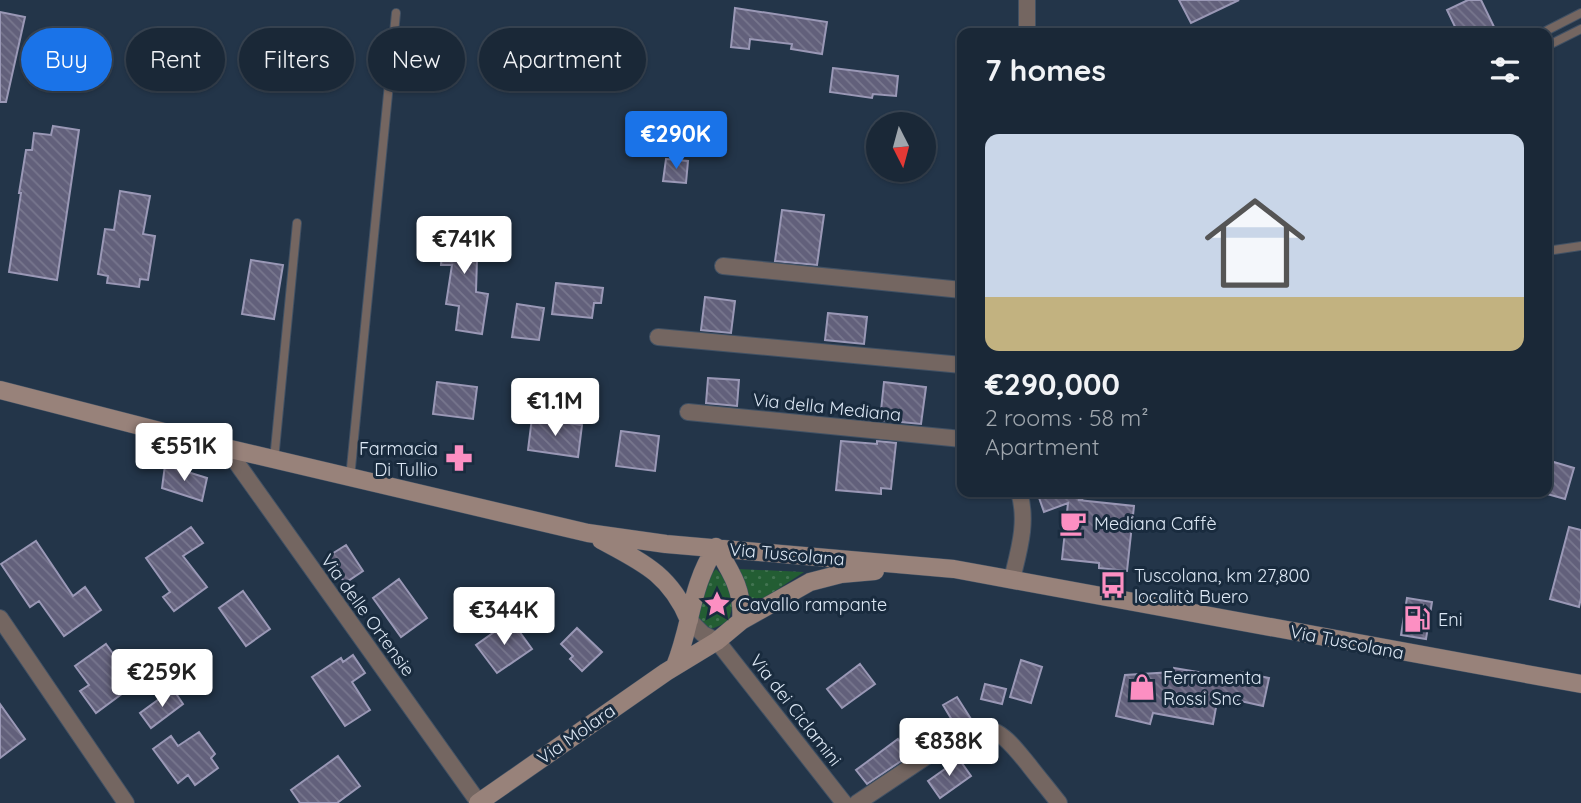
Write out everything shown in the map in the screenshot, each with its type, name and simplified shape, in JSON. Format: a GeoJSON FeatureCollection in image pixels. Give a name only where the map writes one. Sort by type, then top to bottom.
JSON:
{"type":"FeatureCollection","features":[{"type":"Feature","properties":{"kind":"main road","name":"Via Tuscolana"},"geometry":{"type":"LineString","coordinates":[[0,390],[274,460],[588,533],[657,543],[954,569],[1581,684]]}},
{"type":"Feature","properties":{"kind":"main road"},"geometry":{"type":"LineString","coordinates":[[588,533],[656,572],[672,588],[689,620]]}},
{"type":"Feature","properties":{"kind":"main road"},"geometry":{"type":"LineString","coordinates":[[675,666],[686,635],[698,582],[716,548]]}},
{"type":"Feature","properties":{"kind":"main road"},"geometry":{"type":"LineString","coordinates":[[716,548],[739,589],[741,621]]}},
{"type":"Feature","properties":{"kind":"main road","name":"Via Molara"},"geometry":{"type":"LineString","coordinates":[[478,803],[675,666],[717,641],[741,621],[803,586],[826,577],[858,571],[954,569]]}},
{"type":"Feature","properties":{"kind":"street"},"geometry":{"type":"LineString","coordinates":[[1027,0],[1027,28]]}},
{"type":"Feature","properties":{"kind":"street"},"geometry":{"type":"LineString","coordinates":[[723,266],[957,289]]}},
{"type":"Feature","properties":{"kind":"street"},"geometry":{"type":"LineString","coordinates":[[658,337],[957,365]]}},
{"type":"Feature","properties":{"kind":"street","name":"Via della Mediana"},"geometry":{"type":"LineString","coordinates":[[688,412],[957,439]]}},
{"type":"Feature","properties":{"kind":"street","name":"Via delle Ortensie"},"geometry":{"type":"LineString","coordinates":[[226,448],[478,803]]}},
{"type":"Feature","properties":{"kind":"street"},"geometry":{"type":"LineString","coordinates":[[1012,579],[1023,527],[1020,497]]}},
{"type":"Feature","properties":{"kind":"street"},"geometry":{"type":"LineString","coordinates":[[0,618],[126,803]]}},
{"type":"Feature","properties":{"kind":"street","name":"Via dei Ciclamini"},"geometry":{"type":"LineString","coordinates":[[689,620],[703,634],[717,641],[844,803]]}},
{"type":"Feature","properties":{"kind":"street"},"geometry":{"type":"LineString","coordinates":[[857,803],[960,734],[971,729],[984,728],[996,732],[1008,741],[1059,803]]}},
{"type":"Feature","properties":{"kind":"lane"},"geometry":{"type":"LineString","coordinates":[[350,478],[396,13]]}},
{"type":"Feature","properties":{"kind":"lane"},"geometry":{"type":"LineString","coordinates":[[1552,28],[1581,13]]}},
{"type":"Feature","properties":{"kind":"lane"},"geometry":{"type":"LineString","coordinates":[[1552,44],[1581,29]]}},
{"type":"Feature","properties":{"kind":"lane"},"geometry":{"type":"LineString","coordinates":[[274,460],[297,223]]}},
{"type":"Feature","properties":{"kind":"lane"},"geometry":{"type":"LineString","coordinates":[[1552,250],[1581,246]]}},
{"type":"Feature","properties":{"kind":"green space"},"geometry":{"type":"Polygon","coordinates":[[[716,569],[730,588],[732,607],[728,622],[709,630],[697,618],[699,588],[716,569]]]}},
{"type":"Feature","properties":{"kind":"green space"},"geometry":{"type":"Polygon","coordinates":[[[737,569],[804,572],[752,606],[737,569]]]}},
{"type":"Feature","properties":{"kind":"building"},"geometry":{"type":"Polygon","coordinates":[[[1179,0],[1239,0],[1191,23],[1179,0]]]}},
{"type":"Feature","properties":{"kind":"building"},"geometry":{"type":"Polygon","coordinates":[[[1468,0],[1481,0],[1495,28],[1456,28],[1447,10],[1468,0]]]}},
{"type":"Feature","properties":{"kind":"building"},"geometry":{"type":"Polygon","coordinates":[[[735,8],[827,22],[822,54],[791,49],[792,44],[750,39],[749,49],[731,47],[735,8]]]}},
{"type":"Feature","properties":{"kind":"building"},"geometry":{"type":"Polygon","coordinates":[[[0,12],[25,17],[6,102],[0,102],[0,12]]]}},
{"type":"Feature","properties":{"kind":"building"},"geometry":{"type":"Polygon","coordinates":[[[833,68],[898,76],[896,96],[873,94],[872,98],[830,92],[833,68]]]}},
{"type":"Feature","properties":{"kind":"building"},"geometry":{"type":"Polygon","coordinates":[[[53,126],[79,130],[57,280],[9,272],[26,150],[32,150],[34,133],[51,135],[53,126]]]}},
{"type":"Feature","properties":{"kind":"building"},"geometry":{"type":"Polygon","coordinates":[[[666,159],[688,161],[686,183],[663,181],[666,159]]]}},
{"type":"Feature","properties":{"kind":"building"},"geometry":{"type":"Polygon","coordinates":[[[120,191],[150,196],[143,234],[155,236],[148,280],[140,279],[139,287],[107,283],[108,276],[98,274],[105,229],[114,230],[120,191]]]}},
{"type":"Feature","properties":{"kind":"building"},"geometry":{"type":"Polygon","coordinates":[[[782,210],[824,215],[817,265],[775,261],[782,210]]]}},
{"type":"Feature","properties":{"kind":"building"},"geometry":{"type":"Polygon","coordinates":[[[443,224],[478,226],[476,292],[488,294],[482,334],[456,330],[459,306],[446,304],[452,265],[441,265],[443,224]]]}},
{"type":"Feature","properties":{"kind":"building"},"geometry":{"type":"Polygon","coordinates":[[[251,260],[283,265],[274,319],[242,314],[251,260]]]}},
{"type":"Feature","properties":{"kind":"building"},"geometry":{"type":"Polygon","coordinates":[[[556,283],[603,288],[601,303],[594,303],[592,318],[552,314],[556,283]]]}},
{"type":"Feature","properties":{"kind":"building"},"geometry":{"type":"Polygon","coordinates":[[[705,297],[735,301],[731,333],[701,330],[705,297]]]}},
{"type":"Feature","properties":{"kind":"building"},"geometry":{"type":"Polygon","coordinates":[[[517,304],[544,308],[539,340],[512,337],[517,304]]]}},
{"type":"Feature","properties":{"kind":"building"},"geometry":{"type":"Polygon","coordinates":[[[828,313],[867,317],[864,344],[825,340],[828,313]]]}},
{"type":"Feature","properties":{"kind":"building"},"geometry":{"type":"Polygon","coordinates":[[[708,378],[739,380],[737,406],[706,403],[708,378]]]}},
{"type":"Feature","properties":{"kind":"building"},"geometry":{"type":"Polygon","coordinates":[[[437,382],[477,387],[473,419],[433,414],[437,382]]]}},
{"type":"Feature","properties":{"kind":"building"},"geometry":{"type":"Polygon","coordinates":[[[884,382],[926,387],[921,424],[880,420],[884,382]]]}},
{"type":"Feature","properties":{"kind":"building"},"geometry":{"type":"Polygon","coordinates":[[[532,418],[582,425],[578,457],[528,450],[532,418]]]}},
{"type":"Feature","properties":{"kind":"building"},"geometry":{"type":"Polygon","coordinates":[[[621,431],[659,436],[655,471],[616,466],[621,431]]]}},
{"type":"Feature","properties":{"kind":"building"},"geometry":{"type":"Polygon","coordinates":[[[841,441],[896,443],[891,489],[881,488],[881,494],[836,490],[841,441]]]}},
{"type":"Feature","properties":{"kind":"building"},"geometry":{"type":"Polygon","coordinates":[[[1552,461],[1574,468],[1565,499],[1552,495],[1552,461]]]}},
{"type":"Feature","properties":{"kind":"building"},"geometry":{"type":"Polygon","coordinates":[[[165,465],[207,478],[202,501],[162,488],[165,465]]]}},
{"type":"Feature","properties":{"kind":"building"},"geometry":{"type":"Polygon","coordinates":[[[1039,497],[1086,497],[1078,500],[1134,506],[1127,571],[1099,568],[1099,563],[1062,559],[1068,503],[1044,512],[1039,497]]]}},
{"type":"Feature","properties":{"kind":"building"},"geometry":{"type":"Polygon","coordinates":[[[191,527],[203,543],[183,556],[207,587],[174,611],[163,597],[170,592],[146,558],[191,527]]]}},
{"type":"Feature","properties":{"kind":"building"},"geometry":{"type":"Polygon","coordinates":[[[1569,527],[1581,530],[1579,607],[1550,599],[1569,527]]]}},
{"type":"Feature","properties":{"kind":"building"},"geometry":{"type":"Polygon","coordinates":[[[36,541],[73,596],[85,587],[101,610],[64,636],[39,601],[30,607],[1,564],[36,541]]]}},
{"type":"Feature","properties":{"kind":"building"},"geometry":{"type":"Polygon","coordinates":[[[346,545],[363,571],[345,583],[327,557],[346,545]]]}},
{"type":"Feature","properties":{"kind":"building"},"geometry":{"type":"Polygon","coordinates":[[[399,579],[427,618],[401,637],[373,598],[399,579]]]}},
{"type":"Feature","properties":{"kind":"building"},"geometry":{"type":"Polygon","coordinates":[[[243,591],[270,629],[246,646],[219,608],[243,591]]]}},
{"type":"Feature","properties":{"kind":"building","name":"Eni"},"geometry":{"type":"Polygon","coordinates":[[[1407,598],[1432,602],[1426,639],[1401,635],[1407,598]]]}},
{"type":"Feature","properties":{"kind":"building"},"geometry":{"type":"Polygon","coordinates":[[[511,620],[532,649],[497,673],[476,645],[511,620]]]}},
{"type":"Feature","properties":{"kind":"building"},"geometry":{"type":"Polygon","coordinates":[[[577,628],[602,652],[582,671],[570,659],[573,656],[561,644],[577,628]]]}},
{"type":"Feature","properties":{"kind":"building"},"geometry":{"type":"Polygon","coordinates":[[[106,644],[125,670],[113,679],[123,693],[96,713],[80,691],[89,685],[75,666],[106,644]]]}},
{"type":"Feature","properties":{"kind":"building"},"geometry":{"type":"Polygon","coordinates":[[[353,655],[365,673],[352,682],[370,710],[345,726],[312,677],[341,658],[343,662],[353,655]]]}},
{"type":"Feature","properties":{"kind":"building"},"geometry":{"type":"Polygon","coordinates":[[[1021,660],[1042,667],[1031,703],[1010,697],[1021,660]]]}},
{"type":"Feature","properties":{"kind":"building"},"geometry":{"type":"Polygon","coordinates":[[[860,664],[875,684],[842,708],[827,689],[860,664]]]}},
{"type":"Feature","properties":{"kind":"building"},"geometry":{"type":"Polygon","coordinates":[[[1174,668],[1240,679],[1241,672],[1269,678],[1263,706],[1218,696],[1213,724],[1153,713],[1150,724],[1116,716],[1125,675],[1173,672],[1174,668]]]}},
{"type":"Feature","properties":{"kind":"building"},"geometry":{"type":"Polygon","coordinates":[[[985,684],[1006,689],[1002,704],[981,699],[985,684]]]}},
{"type":"Feature","properties":{"kind":"building"},"geometry":{"type":"Polygon","coordinates":[[[173,689],[183,704],[151,728],[140,713],[173,689]]]}},
{"type":"Feature","properties":{"kind":"building"},"geometry":{"type":"Polygon","coordinates":[[[957,697],[971,719],[955,725],[943,705],[957,697]]]}},
{"type":"Feature","properties":{"kind":"building"},"geometry":{"type":"Polygon","coordinates":[[[0,704],[25,739],[0,758],[0,704]]]}},
{"type":"Feature","properties":{"kind":"building"},"geometry":{"type":"Polygon","coordinates":[[[199,732],[215,754],[211,758],[218,768],[195,785],[188,775],[178,783],[153,749],[171,736],[178,746],[199,732]]]}},
{"type":"Feature","properties":{"kind":"building"},"geometry":{"type":"Polygon","coordinates":[[[898,739],[910,755],[867,784],[856,770],[898,739]]]}},
{"type":"Feature","properties":{"kind":"building"},"geometry":{"type":"Polygon","coordinates":[[[338,756],[360,786],[337,803],[300,803],[291,790],[338,756]]]}},
{"type":"Feature","properties":{"kind":"building"},"geometry":{"type":"Polygon","coordinates":[[[959,759],[971,776],[940,798],[928,781],[959,759]]]}},
{"type":"Feature","properties":{"kind":"place","name":"Farmacia Di Tullio"},"geometry":{"type":"Point","coordinates":[459,458]}},
{"type":"Feature","properties":{"kind":"place","name":"Mediana Caffè"},"geometry":{"type":"Point","coordinates":[1073,523]}},
{"type":"Feature","properties":{"kind":"place","name":"Tuscolana, km 27,800 località Buero"},"geometry":{"type":"Point","coordinates":[1113,585]}},
{"type":"Feature","properties":{"kind":"place","name":"Cavallo rampante"},"geometry":{"type":"Point","coordinates":[717,604]}},
{"type":"Feature","properties":{"kind":"place","name":"Eni"},"geometry":{"type":"Point","coordinates":[1417,619]}},
{"type":"Feature","properties":{"kind":"place","name":"Ferramenta Rossi Snc"},"geometry":{"type":"Point","coordinates":[1142,687]}}]}
